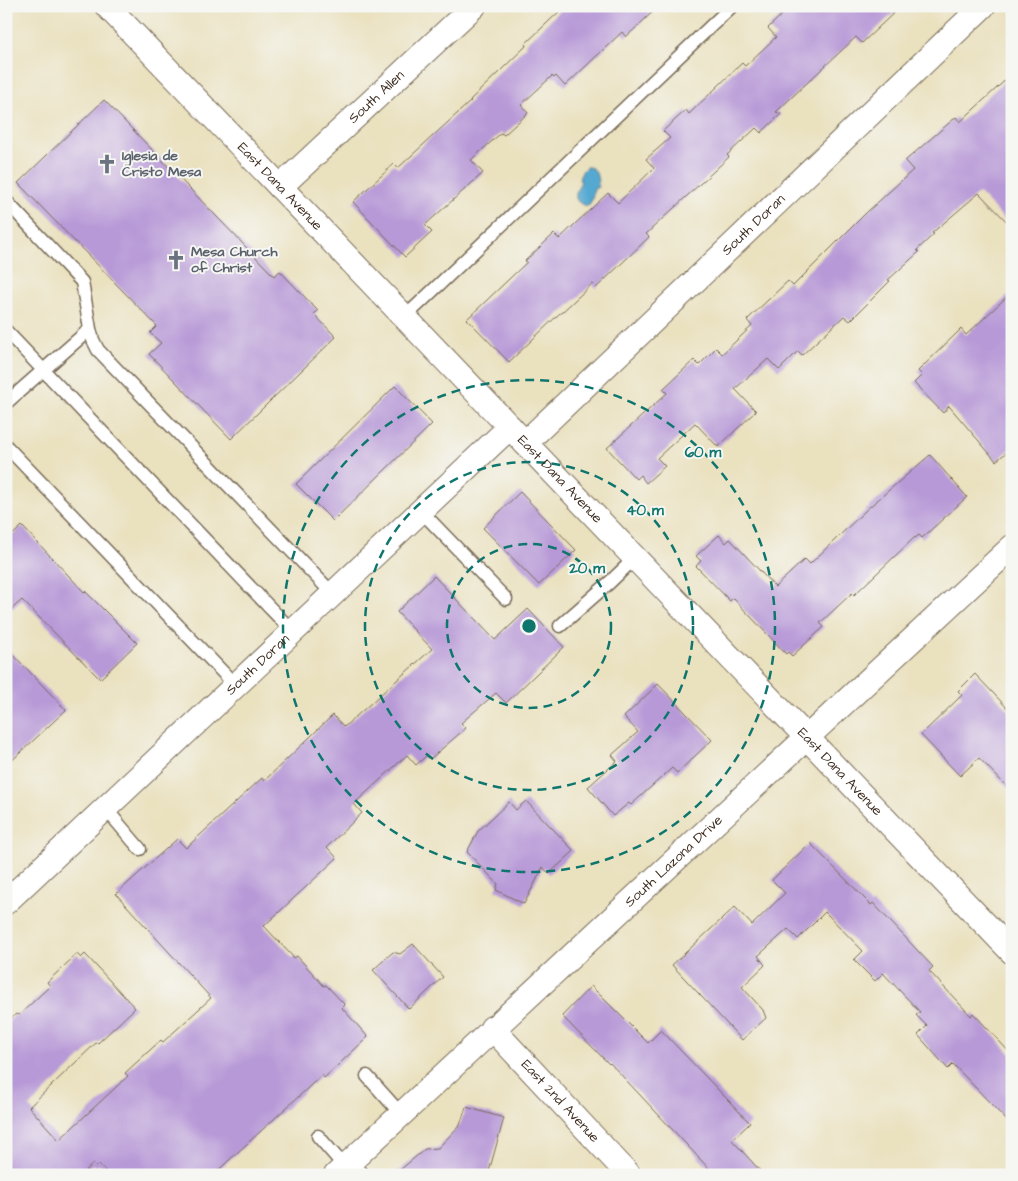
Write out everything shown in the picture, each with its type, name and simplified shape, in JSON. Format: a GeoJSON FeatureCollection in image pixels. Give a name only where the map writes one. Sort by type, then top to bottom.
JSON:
{"type":"FeatureCollection","features":[{"type":"Feature","properties":{"kind":"street","name":"East Dana Avenue"},"geometry":{"type":"LineString","coordinates":[[108,6],[1012,952]]}},
{"type":"Feature","properties":{"kind":"street","name":"South Allen"},"geometry":{"type":"LineString","coordinates":[[280,187],[474,6]]}},
{"type":"Feature","properties":{"kind":"street","name":"South Doran"},"geometry":{"type":"LineString","coordinates":[[6,902],[421,511],[518,435],[983,6]]}},
{"type":"Feature","properties":{"kind":"street","name":"South Lazona Drive"},"geometry":{"type":"LineString","coordinates":[[349,1169],[401,1114],[492,1028],[1012,547]]}},
{"type":"Feature","properties":{"kind":"street","name":"East 2nd Avenue"},"geometry":{"type":"LineString","coordinates":[[492,1028],[629,1175]]}},
{"type":"Feature","properties":{"kind":"lane"},"geometry":{"type":"LineString","coordinates":[[405,318],[732,6]]}},
{"type":"Feature","properties":{"kind":"lane"},"geometry":{"type":"LineString","coordinates":[[6,201],[82,282],[90,329],[98,350],[333,594]]}},
{"type":"Feature","properties":{"kind":"lane"},"geometry":{"type":"LineString","coordinates":[[6,403],[90,329]]}},
{"type":"Feature","properties":{"kind":"lane"},"geometry":{"type":"LineString","coordinates":[[6,331],[293,632]]}},
{"type":"Feature","properties":{"kind":"lane"},"geometry":{"type":"LineString","coordinates":[[6,446],[236,686]]}},
{"type":"Feature","properties":{"kind":"lane"},"geometry":{"type":"LineString","coordinates":[[421,511],[506,599]]}},
{"type":"Feature","properties":{"kind":"lane"},"geometry":{"type":"LineString","coordinates":[[560,626],[635,558]]}},
{"type":"Feature","properties":{"kind":"lane"},"geometry":{"type":"LineString","coordinates":[[106,809],[140,849]]}},
{"type":"Feature","properties":{"kind":"lane"},"geometry":{"type":"LineString","coordinates":[[367,1076],[401,1114]]}},
{"type":"Feature","properties":{"kind":"lane"},"geometry":{"type":"LineString","coordinates":[[318,1136],[349,1169]]}},
{"type":"Feature","properties":{"kind":"water"},"geometry":{"type":"Polygon","coordinates":[[[586,167],[593,168],[598,184],[598,187],[594,189],[592,200],[588,206],[579,202],[576,197],[581,181],[579,180],[580,176],[586,167]]]}},
{"type":"Feature","properties":{"kind":"building"},"geometry":{"type":"Polygon","coordinates":[[[565,6],[659,6],[626,37],[622,32],[565,86],[556,76],[554,78],[552,76],[521,105],[528,113],[504,135],[501,133],[471,160],[483,173],[425,225],[432,232],[405,257],[353,202],[394,164],[398,168],[471,101],[526,46],[525,44],[565,6]]]}},
{"type":"Feature","properties":{"kind":"building"},"geometry":{"type":"Polygon","coordinates":[[[791,6],[901,6],[862,43],[856,37],[776,112],[781,114],[761,133],[756,128],[727,155],[729,157],[646,234],[649,237],[596,288],[592,284],[509,362],[467,319],[554,234],[559,239],[608,193],[618,203],[654,168],[646,159],[670,138],[663,131],[686,110],[689,114],[742,63],[745,66],[776,37],[768,28],[791,6]]]}},
{"type":"Feature","properties":{"kind":"building"},"geometry":{"type":"Polygon","coordinates":[[[1012,74],[1012,227],[979,193],[932,233],[934,234],[917,250],[919,252],[888,280],[890,281],[850,321],[844,316],[802,355],[798,351],[779,370],[768,359],[735,389],[756,411],[718,447],[695,423],[657,458],[665,466],[646,483],[640,475],[636,479],[607,448],[667,393],[663,389],[694,360],[699,365],[716,348],[722,354],[752,326],[747,320],[788,281],[793,286],[866,213],[913,170],[905,161],[956,117],[960,122],[1012,74]]]}},
{"type":"Feature","properties":{"kind":"building","name":"Mesa Church of Christ"},"geometry":{"type":"Polygon","coordinates":[[[104,100],[274,276],[280,271],[318,311],[314,314],[336,337],[231,439],[149,354],[161,343],[150,333],[157,326],[18,183],[104,100]]]}},
{"type":"Feature","properties":{"kind":"building"},"geometry":{"type":"Polygon","coordinates":[[[1012,292],[1012,448],[996,461],[949,406],[943,413],[914,383],[922,375],[918,371],[961,329],[966,335],[1012,292]]]}},
{"type":"Feature","properties":{"kind":"building"},"geometry":{"type":"Polygon","coordinates":[[[395,386],[432,424],[333,521],[296,484],[395,386]]]}},
{"type":"Feature","properties":{"kind":"building"},"geometry":{"type":"Polygon","coordinates":[[[930,455],[967,497],[922,538],[919,535],[915,537],[854,595],[852,593],[820,623],[824,627],[792,656],[788,652],[786,654],[733,598],[730,601],[696,566],[701,561],[696,556],[719,535],[726,543],[730,539],[775,587],[805,559],[810,564],[867,509],[930,455]]]}},
{"type":"Feature","properties":{"kind":"building"},"geometry":{"type":"Polygon","coordinates":[[[520,492],[576,550],[539,585],[483,528],[520,492]]]}},
{"type":"Feature","properties":{"kind":"building"},"geometry":{"type":"Polygon","coordinates":[[[22,526],[84,592],[137,643],[100,679],[22,600],[6,614],[6,541],[22,526]]]}},
{"type":"Feature","properties":{"kind":"building"},"geometry":{"type":"Polygon","coordinates":[[[434,576],[495,640],[528,609],[564,647],[506,703],[496,693],[461,723],[466,728],[430,759],[426,756],[416,765],[407,755],[354,804],[362,813],[327,847],[337,858],[264,926],[294,958],[297,956],[324,986],[326,985],[345,1005],[342,1008],[368,1037],[324,1078],[322,1075],[213,1175],[109,1175],[99,1164],[96,1167],[93,1164],[81,1175],[6,1175],[6,1023],[16,1014],[19,1015],[50,986],[47,982],[77,954],[81,958],[85,954],[135,1008],[29,1107],[59,1140],[128,1076],[125,1073],[161,1040],[163,1042],[211,998],[116,894],[177,839],[186,848],[262,778],[264,781],[333,715],[344,727],[432,649],[397,612],[434,576]]]}},
{"type":"Feature","properties":{"kind":"building"},"geometry":{"type":"Polygon","coordinates":[[[6,647],[66,710],[6,766],[6,647]]]}},
{"type":"Feature","properties":{"kind":"building"},"geometry":{"type":"Polygon","coordinates":[[[975,674],[1012,713],[1012,792],[979,758],[960,776],[921,735],[962,695],[958,691],[975,674]]]}},
{"type":"Feature","properties":{"kind":"building"},"geometry":{"type":"Polygon","coordinates":[[[658,684],[712,740],[677,773],[672,768],[631,805],[629,803],[613,816],[588,787],[617,761],[612,755],[638,732],[624,717],[658,684]]]}},
{"type":"Feature","properties":{"kind":"building"},"geometry":{"type":"Polygon","coordinates":[[[526,801],[574,851],[549,874],[543,867],[524,904],[496,890],[498,884],[467,852],[478,831],[509,802],[516,810],[526,801]]]}},
{"type":"Feature","properties":{"kind":"building"},"geometry":{"type":"Polygon","coordinates":[[[810,843],[871,905],[873,903],[933,967],[929,971],[971,1016],[973,1013],[1012,1055],[1012,1126],[953,1064],[948,1069],[918,1035],[927,1026],[916,1015],[920,1012],[883,973],[875,981],[854,960],[863,951],[825,912],[798,939],[788,929],[758,956],[765,965],[742,987],[763,1010],[766,1018],[742,1040],[672,965],[735,907],[752,925],[785,893],[772,880],[810,843]]]}},
{"type":"Feature","properties":{"kind":"building"},"geometry":{"type":"Polygon","coordinates":[[[413,944],[443,977],[409,1009],[373,970],[393,952],[400,954],[413,944]]]}},
{"type":"Feature","properties":{"kind":"building"},"geometry":{"type":"Polygon","coordinates":[[[591,986],[648,1043],[661,1030],[750,1123],[732,1140],[764,1175],[715,1175],[610,1063],[562,1016],[591,986]]]}},
{"type":"Feature","properties":{"kind":"building"},"geometry":{"type":"Polygon","coordinates":[[[466,1107],[504,1118],[488,1175],[394,1175],[425,1149],[438,1148],[460,1125],[466,1107]]]}},
{"type":"Feature","properties":{"kind":"place","name":"Iglesia de Cristo Mesa"},"geometry":{"type":"Point","coordinates":[107,164]}},
{"type":"Feature","properties":{"kind":"place","name":"Mesa Church of Christ"},"geometry":{"type":"Point","coordinates":[176,260]}}]}
